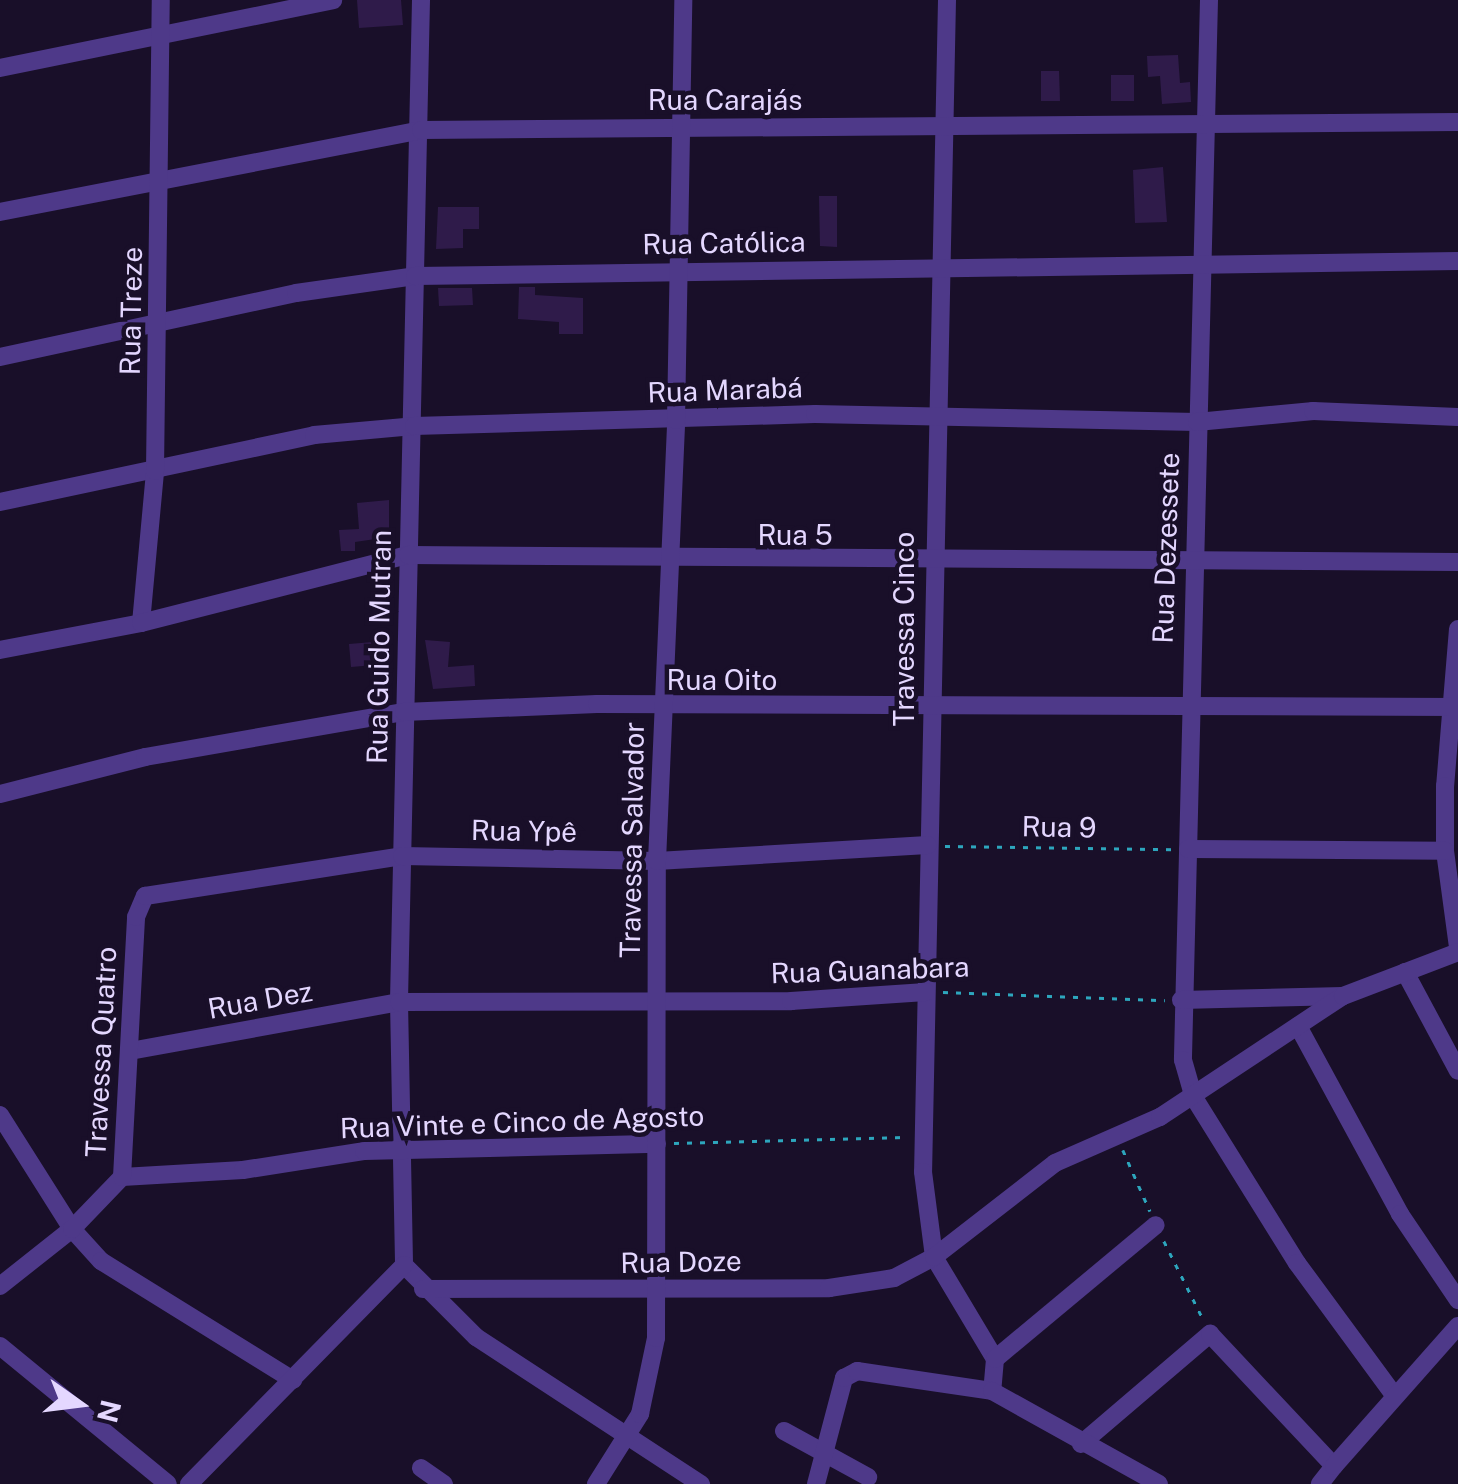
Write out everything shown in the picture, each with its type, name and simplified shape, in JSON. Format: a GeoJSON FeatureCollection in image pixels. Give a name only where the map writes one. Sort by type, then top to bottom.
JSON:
{"type":"FeatureCollection","features":[{"type":"Feature","properties":{"kind":"street","name":"Rua Treze"},"geometry":{"type":"LineString","coordinates":[[141,623],[155,471],[161,0]]}},
{"type":"Feature","properties":{"kind":"street"},"geometry":{"type":"LineString","coordinates":[[0,68],[332,0]]}},
{"type":"Feature","properties":{"kind":"street","name":"Rua Guido Mutran"},"geometry":{"type":"LineString","coordinates":[[404,1265],[398,1150],[399,1002],[421,0]]}},
{"type":"Feature","properties":{"kind":"street","name":"Travessa Salvador"},"geometry":{"type":"LineString","coordinates":[[596,1484],[640,1414],[653,1366],[656,861],[666,561],[676,420],[682,0]]}},
{"type":"Feature","properties":{"kind":"street","name":"Travessa Cinco"},"geometry":{"type":"LineString","coordinates":[[934,1257],[925,1220],[926,992],[934,416],[947,0]]}},
{"type":"Feature","properties":{"kind":"street","name":"Rua Dezessete"},"geometry":{"type":"LineString","coordinates":[[1193,1096],[1183,1060],[1182,1000],[1197,422],[1205,267],[1209,0]]}},
{"type":"Feature","properties":{"kind":"street","name":"Rua Carajás"},"geometry":{"type":"LineString","coordinates":[[0,212],[421,130],[1458,122]]}},
{"type":"Feature","properties":{"kind":"street","name":"Rua Católica"},"geometry":{"type":"LineString","coordinates":[[0,357],[415,276],[1458,261]]}},
{"type":"Feature","properties":{"kind":"street","name":"Rua Marabá"},"geometry":{"type":"LineString","coordinates":[[0,502],[314,435],[414,426],[934,416],[1197,422],[1313,411],[1458,416]]}},
{"type":"Feature","properties":{"kind":"street","name":"Rua 5"},"geometry":{"type":"LineString","coordinates":[[0,650],[141,623],[408,555],[931,563],[1458,562]]}},
{"type":"Feature","properties":{"kind":"street"},"geometry":{"type":"LineString","coordinates":[[1182,1000],[1344,996],[1458,949],[1446,852],[1458,628]]}},
{"type":"Feature","properties":{"kind":"street","name":"Rua Oito"},"geometry":{"type":"LineString","coordinates":[[0,794],[146,756],[404,712],[663,707],[1455,707]]}},
{"type":"Feature","properties":{"kind":"street","name":"Rua Ypê"},"geometry":{"type":"LineString","coordinates":[[136,917],[145,896],[402,856],[656,861],[928,846]]}},
{"type":"Feature","properties":{"kind":"street"},"geometry":{"type":"LineString","coordinates":[[1188,849],[1446,852]]}},
{"type":"Feature","properties":{"kind":"street","name":"Travessa Quatro"},"geometry":{"type":"LineString","coordinates":[[0,1286],[72,1229],[122,1177],[136,917]]}},
{"type":"Feature","properties":{"kind":"street"},"geometry":{"type":"LineString","coordinates":[[1404,972],[1458,1071]]}},
{"type":"Feature","properties":{"kind":"street","name":"Rua Guanabara"},"geometry":{"type":"LineString","coordinates":[[399,1002],[859,1000],[926,992]]}},
{"type":"Feature","properties":{"kind":"street","name":"Rua Doze"},"geometry":{"type":"LineString","coordinates":[[423,1289],[829,1288],[894,1278],[934,1257],[1028,1181],[1193,1096],[1344,996]]}},
{"type":"Feature","properties":{"kind":"street","name":"Rua Dez"},"geometry":{"type":"LineString","coordinates":[[130,1051],[399,1002]]}},
{"type":"Feature","properties":{"kind":"street"},"geometry":{"type":"LineString","coordinates":[[1298,1026],[1400,1214],[1458,1300]]}},
{"type":"Feature","properties":{"kind":"street"},"geometry":{"type":"LineString","coordinates":[[1193,1096],[1297,1263],[1394,1395]]}},
{"type":"Feature","properties":{"kind":"street"},"geometry":{"type":"LineString","coordinates":[[0,1114],[72,1229],[121,1278],[223,1332],[292,1380]]}},
{"type":"Feature","properties":{"kind":"street","name":"Rua Vinte e Cinco de Agosto"},"geometry":{"type":"LineString","coordinates":[[122,1177],[398,1150],[657,1144]]}},
{"type":"Feature","properties":{"kind":"street"},"geometry":{"type":"LineString","coordinates":[[995,1359],[1156,1225]]}},
{"type":"Feature","properties":{"kind":"street"},"geometry":{"type":"LineString","coordinates":[[934,1257],[995,1359],[992,1392]]}},
{"type":"Feature","properties":{"kind":"street"},"geometry":{"type":"LineString","coordinates":[[189,1484],[404,1265],[423,1289],[507,1359],[701,1484]]}},
{"type":"Feature","properties":{"kind":"street"},"geometry":{"type":"LineString","coordinates":[[1320,1484],[1458,1326]]}},
{"type":"Feature","properties":{"kind":"street"},"geometry":{"type":"LineString","coordinates":[[1081,1444],[1210,1334],[1334,1466]]}},
{"type":"Feature","properties":{"kind":"street"},"geometry":{"type":"LineString","coordinates":[[0,1346],[168,1484]]}},
{"type":"Feature","properties":{"kind":"street"},"geometry":{"type":"LineString","coordinates":[[816,1484],[848,1371],[992,1392],[1159,1484]]}},
{"type":"Feature","properties":{"kind":"street"},"geometry":{"type":"LineString","coordinates":[[784,1431],[868,1477]]}},
{"type":"Feature","properties":{"kind":"street"},"geometry":{"type":"LineString","coordinates":[[421,1468],[444,1484]]}},
{"type":"Feature","properties":{"kind":"path","name":"Rua 9"},"geometry":{"type":"LineString","coordinates":[[928,846],[1188,849]]}},
{"type":"Feature","properties":{"kind":"path","name":"Rua Guanabara"},"geometry":{"type":"LineString","coordinates":[[926,992],[1182,1000]]}},
{"type":"Feature","properties":{"kind":"path","name":"Rua Vinte e Cinco de Agosto"},"geometry":{"type":"LineString","coordinates":[[657,1144],[926,1136]]}},
{"type":"Feature","properties":{"kind":"path"},"geometry":{"type":"LineString","coordinates":[[1117,1136],[1210,1334]]}},
{"type":"Feature","properties":{"kind":"building"},"geometry":{"type":"Polygon","coordinates":[[[357,0],[401,0],[403,25],[359,28],[357,0]]]}},
{"type":"Feature","properties":{"kind":"building"},"geometry":{"type":"Polygon","coordinates":[[[1178,55],[1180,83],[1190,82],[1191,102],[1162,104],[1160,76],[1148,77],[1147,56],[1178,55]]]}},
{"type":"Feature","properties":{"kind":"building"},"geometry":{"type":"Polygon","coordinates":[[[1041,71],[1059,71],[1060,101],[1041,101],[1041,71]]]}},
{"type":"Feature","properties":{"kind":"building"},"geometry":{"type":"Polygon","coordinates":[[[1111,75],[1134,75],[1134,101],[1111,101],[1111,75]]]}},
{"type":"Feature","properties":{"kind":"building"},"geometry":{"type":"Polygon","coordinates":[[[1163,167],[1167,222],[1135,223],[1133,170],[1163,167]]]}},
{"type":"Feature","properties":{"kind":"building"},"geometry":{"type":"Polygon","coordinates":[[[819,196],[837,196],[837,247],[820,246],[819,196]]]}},
{"type":"Feature","properties":{"kind":"building"},"geometry":{"type":"Polygon","coordinates":[[[438,207],[479,207],[479,229],[463,229],[463,248],[436,249],[438,207]]]}},
{"type":"Feature","properties":{"kind":"building"},"geometry":{"type":"Polygon","coordinates":[[[519,287],[535,287],[535,295],[583,298],[583,334],[559,334],[559,322],[518,319],[519,287]]]}},
{"type":"Feature","properties":{"kind":"building"},"geometry":{"type":"Polygon","coordinates":[[[438,288],[472,288],[473,305],[439,306],[438,288]]]}},
{"type":"Feature","properties":{"kind":"building"},"geometry":{"type":"Polygon","coordinates":[[[389,500],[389,537],[355,542],[355,551],[341,551],[339,530],[359,529],[357,503],[389,500]]]}},
{"type":"Feature","properties":{"kind":"building"},"geometry":{"type":"Polygon","coordinates":[[[425,640],[450,642],[448,667],[474,665],[475,686],[433,689],[425,640]]]}},
{"type":"Feature","properties":{"kind":"building"},"geometry":{"type":"Polygon","coordinates":[[[385,641],[387,664],[351,667],[349,644],[385,641]]]}}]}
